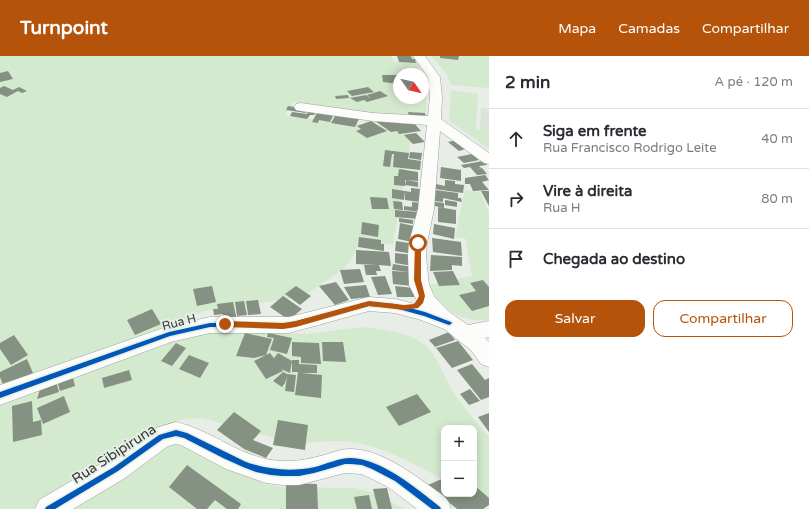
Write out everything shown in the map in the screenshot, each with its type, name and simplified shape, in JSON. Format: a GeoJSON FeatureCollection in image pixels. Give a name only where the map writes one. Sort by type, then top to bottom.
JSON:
{"type":"FeatureCollection","features":[{"type":"Feature","properties":{"kind":"street"},"geometry":{"type":"LineString","coordinates":[[419,56],[435,80],[435,121],[426,209],[419,234],[417,256],[418,280],[422,293],[430,304],[478,344],[489,358]]}},
{"type":"Feature","properties":{"kind":"street"},"geometry":{"type":"LineString","coordinates":[[301,107],[373,117],[435,121],[489,160]]}},
{"type":"Feature","properties":{"kind":"street","name":"Rua H"},"geometry":{"type":"LineString","coordinates":[[0,395],[169,334],[191,328],[225,324],[283,326],[300,323],[369,304],[408,308],[416,306],[420,301],[422,293]]}},
{"type":"Feature","properties":{"kind":"street","name":"Rua H"},"geometry":{"type":"LineString","coordinates":[[395,306],[425,314],[457,328]]}},
{"type":"Feature","properties":{"kind":"street"},"geometry":{"type":"LineString","coordinates":[[457,328],[489,329]]}},
{"type":"Feature","properties":{"kind":"street","name":"Rua Sibipiruna"},"geometry":{"type":"LineString","coordinates":[[48,509],[116,470],[161,437],[176,433],[196,440],[251,466],[266,471],[308,472],[334,464],[351,461],[366,464],[382,471],[438,509]]}},
{"type":"Feature","properties":{"kind":"shaded area"},"geometry":{"type":"Polygon","coordinates":[[[481,108],[489,109],[489,131],[480,129],[481,108]]]}},
{"type":"Feature","properties":{"kind":"green space"},"geometry":{"type":"Polygon","coordinates":[[[0,56],[391,56],[395,62],[417,63],[419,68],[393,68],[393,104],[426,104],[426,113],[408,112],[408,117],[358,112],[293,102],[285,115],[328,121],[413,129],[393,245],[360,240],[353,257],[344,269],[309,292],[289,299],[209,310],[148,335],[0,391],[0,56]]]}},
{"type":"Feature","properties":{"kind":"green space"},"geometry":{"type":"Polygon","coordinates":[[[431,56],[489,56],[489,88],[451,85],[446,73],[431,56]]]}},
{"type":"Feature","properties":{"kind":"green space"},"geometry":{"type":"Polygon","coordinates":[[[451,90],[478,94],[476,129],[489,131],[489,149],[449,121],[451,90]]]}},
{"type":"Feature","properties":{"kind":"green space"},"geometry":{"type":"Polygon","coordinates":[[[465,190],[480,192],[489,212],[489,320],[470,319],[453,313],[446,308],[434,294],[429,285],[472,276],[465,238],[455,238],[465,190]]]}},
{"type":"Feature","properties":{"kind":"green space"},"geometry":{"type":"Polygon","coordinates":[[[362,327],[392,331],[407,335],[421,342],[427,347],[436,358],[449,385],[457,397],[489,437],[489,505],[474,497],[477,497],[477,425],[441,425],[441,478],[394,455],[368,446],[341,441],[301,443],[288,442],[201,418],[183,419],[161,429],[102,472],[35,509],[0,509],[0,402],[158,343],[204,333],[228,331],[307,334],[362,327]]]}},
{"type":"Feature","properties":{"kind":"green space"},"geometry":{"type":"Polygon","coordinates":[[[181,443],[265,484],[280,487],[354,488],[368,491],[404,509],[69,509],[125,477],[169,444],[181,443]]]}},
{"type":"Feature","properties":{"kind":"building"},"geometry":{"type":"Polygon","coordinates":[[[397,56],[411,56],[412,59],[415,59],[416,63],[399,62],[397,56]]]}},
{"type":"Feature","properties":{"kind":"building"},"geometry":{"type":"Polygon","coordinates":[[[440,56],[459,56],[458,60],[440,58],[440,56]]]}},
{"type":"Feature","properties":{"kind":"building"},"geometry":{"type":"Polygon","coordinates":[[[8,71],[13,79],[0,82],[0,73],[8,71]]]}},
{"type":"Feature","properties":{"kind":"building"},"geometry":{"type":"Polygon","coordinates":[[[382,75],[393,75],[393,83],[383,82],[382,75]]]}},
{"type":"Feature","properties":{"kind":"building"},"geometry":{"type":"Polygon","coordinates":[[[4,86],[13,90],[19,87],[27,91],[22,93],[18,91],[7,97],[0,94],[0,88],[4,86]]]}},
{"type":"Feature","properties":{"kind":"building"},"geometry":{"type":"Polygon","coordinates":[[[368,87],[374,92],[352,96],[347,91],[368,87]]]}},
{"type":"Feature","properties":{"kind":"building"},"geometry":{"type":"Polygon","coordinates":[[[380,91],[388,96],[367,102],[364,100],[357,102],[350,98],[366,95],[371,99],[367,95],[380,91]]]}},
{"type":"Feature","properties":{"kind":"building"},"geometry":{"type":"Polygon","coordinates":[[[348,95],[349,98],[336,99],[335,96],[348,95]]]}},
{"type":"Feature","properties":{"kind":"building"},"geometry":{"type":"Polygon","coordinates":[[[288,106],[308,109],[306,113],[286,110],[288,106]]]}},
{"type":"Feature","properties":{"kind":"building"},"geometry":{"type":"Polygon","coordinates":[[[309,110],[317,111],[314,115],[310,115],[307,119],[290,116],[292,112],[307,114],[309,110]]]}},
{"type":"Feature","properties":{"kind":"building"},"geometry":{"type":"Polygon","coordinates":[[[318,111],[334,114],[330,122],[319,120],[318,123],[312,122],[318,111]]]}},
{"type":"Feature","properties":{"kind":"building"},"geometry":{"type":"Polygon","coordinates":[[[408,112],[425,113],[426,117],[409,116],[408,112]]]}},
{"type":"Feature","properties":{"kind":"building"},"geometry":{"type":"Polygon","coordinates":[[[336,114],[359,119],[355,127],[331,123],[336,114]]]}},
{"type":"Feature","properties":{"kind":"building"},"geometry":{"type":"Polygon","coordinates":[[[372,119],[399,121],[402,124],[413,122],[421,131],[399,134],[397,131],[391,132],[372,119]]]}},
{"type":"Feature","properties":{"kind":"building"},"geometry":{"type":"Polygon","coordinates":[[[371,121],[387,131],[367,138],[356,131],[361,129],[357,126],[371,121]]]}},
{"type":"Feature","properties":{"kind":"building"},"geometry":{"type":"Polygon","coordinates":[[[416,133],[425,142],[413,144],[404,135],[416,133]]]}},
{"type":"Feature","properties":{"kind":"building"},"geometry":{"type":"Polygon","coordinates":[[[457,140],[468,148],[459,151],[448,142],[457,140]]]}},
{"type":"Feature","properties":{"kind":"building"},"geometry":{"type":"Polygon","coordinates":[[[385,150],[409,153],[408,159],[421,161],[420,170],[393,167],[394,154],[392,154],[390,167],[383,166],[385,150]]]}},
{"type":"Feature","properties":{"kind":"building"},"geometry":{"type":"Polygon","coordinates":[[[410,152],[422,153],[421,160],[409,158],[410,152]]]}},
{"type":"Feature","properties":{"kind":"building"},"geometry":{"type":"Polygon","coordinates":[[[472,154],[479,160],[464,163],[457,157],[472,154]]]}},
{"type":"Feature","properties":{"kind":"building"},"geometry":{"type":"Polygon","coordinates":[[[483,161],[487,165],[479,166],[481,168],[474,170],[482,168],[487,174],[477,175],[470,167],[464,168],[461,165],[483,161]]]}},
{"type":"Feature","properties":{"kind":"building"},"geometry":{"type":"Polygon","coordinates":[[[441,167],[461,170],[461,181],[440,178],[441,167]]]}},
{"type":"Feature","properties":{"kind":"building"},"geometry":{"type":"Polygon","coordinates":[[[399,169],[418,172],[418,181],[405,180],[405,186],[394,185],[394,176],[398,176],[399,169]]]}},
{"type":"Feature","properties":{"kind":"building"},"geometry":{"type":"Polygon","coordinates":[[[485,175],[489,180],[482,182],[489,190],[473,191],[470,184],[465,184],[465,178],[485,175]]]}},
{"type":"Feature","properties":{"kind":"building"},"geometry":{"type":"Polygon","coordinates":[[[406,180],[418,182],[418,187],[405,185],[406,180]]]}},
{"type":"Feature","properties":{"kind":"building"},"geometry":{"type":"Polygon","coordinates":[[[445,180],[455,181],[455,184],[464,185],[463,193],[435,189],[436,184],[445,186],[445,180]]]}},
{"type":"Feature","properties":{"kind":"building"},"geometry":{"type":"Polygon","coordinates":[[[411,188],[420,189],[420,202],[405,200],[405,191],[411,192],[411,188]]]}},
{"type":"Feature","properties":{"kind":"building"},"geometry":{"type":"Polygon","coordinates":[[[392,189],[405,191],[404,200],[392,198],[392,189]]]}},
{"type":"Feature","properties":{"kind":"building"},"geometry":{"type":"Polygon","coordinates":[[[435,190],[458,193],[458,198],[461,198],[462,202],[443,198],[443,202],[434,201],[435,190]]]}},
{"type":"Feature","properties":{"kind":"building"},"geometry":{"type":"Polygon","coordinates":[[[481,191],[489,191],[489,206],[481,191]]]}},
{"type":"Feature","properties":{"kind":"building"},"geometry":{"type":"Polygon","coordinates":[[[370,197],[387,198],[389,209],[372,209],[370,197]]]}},
{"type":"Feature","properties":{"kind":"building"},"geometry":{"type":"Polygon","coordinates":[[[445,200],[457,202],[457,207],[445,205],[445,200]]]}},
{"type":"Feature","properties":{"kind":"building"},"geometry":{"type":"Polygon","coordinates":[[[393,201],[402,202],[403,210],[394,209],[393,201]]]}},
{"type":"Feature","properties":{"kind":"building"},"geometry":{"type":"Polygon","coordinates":[[[412,202],[422,203],[423,212],[404,210],[404,206],[412,207],[412,202]]]}},
{"type":"Feature","properties":{"kind":"building"},"geometry":{"type":"Polygon","coordinates":[[[435,202],[444,203],[444,208],[435,206],[435,202]]]}},
{"type":"Feature","properties":{"kind":"building"},"geometry":{"type":"Polygon","coordinates":[[[438,207],[456,210],[456,224],[438,222],[438,207]]]}},
{"type":"Feature","properties":{"kind":"building"},"geometry":{"type":"Polygon","coordinates":[[[395,210],[418,212],[419,219],[395,217],[395,210]]]}},
{"type":"Feature","properties":{"kind":"building"},"geometry":{"type":"Polygon","coordinates":[[[399,218],[413,220],[413,224],[399,222],[399,218]]]}},
{"type":"Feature","properties":{"kind":"building"},"geometry":{"type":"Polygon","coordinates":[[[362,222],[379,225],[378,237],[361,234],[362,222]]]}},
{"type":"Feature","properties":{"kind":"building"},"geometry":{"type":"Polygon","coordinates":[[[400,223],[414,226],[412,242],[398,239],[400,223]]]}},
{"type":"Feature","properties":{"kind":"building"},"geometry":{"type":"Polygon","coordinates":[[[434,224],[455,228],[454,239],[433,234],[434,224]]]}},
{"type":"Feature","properties":{"kind":"building"},"geometry":{"type":"Polygon","coordinates":[[[359,237],[381,240],[381,244],[384,244],[384,251],[358,247],[359,237]]]}},
{"type":"Feature","properties":{"kind":"building"},"geometry":{"type":"Polygon","coordinates":[[[432,238],[461,242],[462,256],[433,252],[432,238]]]}},
{"type":"Feature","properties":{"kind":"building"},"geometry":{"type":"Polygon","coordinates":[[[396,241],[415,244],[414,254],[395,251],[396,241]]]}},
{"type":"Feature","properties":{"kind":"building"},"geometry":{"type":"Polygon","coordinates":[[[356,250],[389,252],[391,266],[379,265],[381,271],[376,271],[377,275],[366,275],[364,265],[377,265],[356,264],[356,250]]]}},
{"type":"Feature","properties":{"kind":"building"},"geometry":{"type":"Polygon","coordinates":[[[395,253],[413,255],[413,266],[395,263],[395,253]]]}},
{"type":"Feature","properties":{"kind":"building"},"geometry":{"type":"Polygon","coordinates":[[[431,255],[462,257],[462,266],[452,265],[452,270],[430,271],[431,255]]]}},
{"type":"Feature","properties":{"kind":"building"},"geometry":{"type":"Polygon","coordinates":[[[393,264],[413,267],[412,286],[393,284],[392,271],[409,272],[392,270],[393,264]]]}},
{"type":"Feature","properties":{"kind":"building"},"geometry":{"type":"Polygon","coordinates":[[[360,269],[364,282],[344,284],[340,270],[360,269]]]}},
{"type":"Feature","properties":{"kind":"building"},"geometry":{"type":"Polygon","coordinates":[[[453,271],[460,285],[439,286],[433,272],[453,271]]]}},
{"type":"Feature","properties":{"kind":"building"},"geometry":{"type":"Polygon","coordinates":[[[385,276],[392,294],[378,295],[371,277],[385,276]]]}},
{"type":"Feature","properties":{"kind":"building"},"geometry":{"type":"Polygon","coordinates":[[[483,280],[489,287],[489,306],[472,311],[459,295],[476,291],[470,283],[483,280]]]}},
{"type":"Feature","properties":{"kind":"building"},"geometry":{"type":"Polygon","coordinates":[[[336,282],[349,300],[335,305],[319,286],[336,282]]]}},
{"type":"Feature","properties":{"kind":"building"},"geometry":{"type":"Polygon","coordinates":[[[366,285],[370,297],[351,299],[344,287],[366,285]]]}},
{"type":"Feature","properties":{"kind":"building"},"geometry":{"type":"Polygon","coordinates":[[[212,286],[216,302],[197,306],[193,289],[212,286]]]}},
{"type":"Feature","properties":{"kind":"building"},"geometry":{"type":"Polygon","coordinates":[[[296,286],[311,296],[300,305],[285,294],[296,286]]]}},
{"type":"Feature","properties":{"kind":"building"},"geometry":{"type":"Polygon","coordinates":[[[395,286],[414,288],[415,297],[397,297],[395,286]]]}},
{"type":"Feature","properties":{"kind":"building"},"geometry":{"type":"Polygon","coordinates":[[[283,296],[302,309],[289,320],[270,307],[283,296]]]}},
{"type":"Feature","properties":{"kind":"building"},"geometry":{"type":"Polygon","coordinates":[[[258,300],[261,314],[248,315],[246,301],[258,300]]]}},
{"type":"Feature","properties":{"kind":"building"},"geometry":{"type":"Polygon","coordinates":[[[244,301],[247,315],[237,316],[235,302],[244,301]]]}},
{"type":"Feature","properties":{"kind":"building"},"geometry":{"type":"Polygon","coordinates":[[[233,302],[237,320],[225,321],[223,314],[214,315],[213,309],[218,309],[217,304],[233,302]]]}},
{"type":"Feature","properties":{"kind":"building"},"geometry":{"type":"Polygon","coordinates":[[[152,309],[161,324],[135,335],[127,320],[152,309]]]}},
{"type":"Feature","properties":{"kind":"building"},"geometry":{"type":"Polygon","coordinates":[[[449,332],[455,340],[435,347],[429,340],[449,332]]]}},
{"type":"Feature","properties":{"kind":"building"},"geometry":{"type":"Polygon","coordinates":[[[245,333],[272,339],[266,355],[254,358],[236,356],[245,333]]]}},
{"type":"Feature","properties":{"kind":"building"},"geometry":{"type":"Polygon","coordinates":[[[268,333],[292,338],[287,354],[270,350],[274,338],[267,337],[268,333]]]}},
{"type":"Feature","properties":{"kind":"building"},"geometry":{"type":"Polygon","coordinates":[[[14,335],[28,355],[11,365],[0,349],[0,343],[14,335]]]}},
{"type":"Feature","properties":{"kind":"building"},"geometry":{"type":"Polygon","coordinates":[[[458,341],[473,360],[452,368],[436,348],[458,341]]]}},
{"type":"Feature","properties":{"kind":"building"},"geometry":{"type":"Polygon","coordinates":[[[292,342],[319,343],[321,364],[301,363],[301,357],[292,356],[292,342]]]}},
{"type":"Feature","properties":{"kind":"building"},"geometry":{"type":"Polygon","coordinates":[[[322,342],[343,342],[346,362],[323,361],[322,342]]]}},
{"type":"Feature","properties":{"kind":"building"},"geometry":{"type":"Polygon","coordinates":[[[176,343],[186,348],[172,366],[161,361],[176,343]]]}},
{"type":"Feature","properties":{"kind":"building"},"geometry":{"type":"Polygon","coordinates":[[[270,353],[277,362],[274,358],[278,353],[292,361],[290,373],[281,369],[283,371],[266,379],[254,361],[270,353]]]}},
{"type":"Feature","properties":{"kind":"building"},"geometry":{"type":"Polygon","coordinates":[[[189,355],[209,363],[200,378],[179,369],[189,355]]]}},
{"type":"Feature","properties":{"kind":"building"},"geometry":{"type":"Polygon","coordinates":[[[27,359],[33,373],[4,387],[0,377],[0,372],[27,359]]]}},
{"type":"Feature","properties":{"kind":"building"},"geometry":{"type":"Polygon","coordinates":[[[292,360],[299,360],[299,364],[317,365],[317,373],[301,373],[322,375],[321,398],[295,395],[298,372],[292,372],[292,360]]]}},
{"type":"Feature","properties":{"kind":"building"},"geometry":{"type":"Polygon","coordinates":[[[472,364],[485,380],[489,378],[489,397],[481,400],[457,370],[472,364]]]}},
{"type":"Feature","properties":{"kind":"building"},"geometry":{"type":"Polygon","coordinates":[[[129,370],[132,380],[104,388],[102,378],[129,370]]]}},
{"type":"Feature","properties":{"kind":"building"},"geometry":{"type":"Polygon","coordinates":[[[283,372],[296,375],[294,392],[285,391],[287,376],[282,387],[273,381],[283,372]]]}},
{"type":"Feature","properties":{"kind":"building"},"geometry":{"type":"Polygon","coordinates":[[[72,374],[75,386],[60,391],[57,380],[72,374]]]}},
{"type":"Feature","properties":{"kind":"building"},"geometry":{"type":"Polygon","coordinates":[[[56,381],[59,392],[37,399],[41,386],[56,381]]]}},
{"type":"Feature","properties":{"kind":"building"},"geometry":{"type":"Polygon","coordinates":[[[470,389],[480,401],[469,405],[460,394],[470,389]]]}},
{"type":"Feature","properties":{"kind":"building"},"geometry":{"type":"Polygon","coordinates":[[[417,394],[431,412],[399,426],[386,407],[417,394]]]}},
{"type":"Feature","properties":{"kind":"building"},"geometry":{"type":"Polygon","coordinates":[[[64,396],[70,412],[43,424],[37,408],[64,396]]]}},
{"type":"Feature","properties":{"kind":"building"},"geometry":{"type":"Polygon","coordinates":[[[32,401],[33,422],[41,420],[42,435],[13,442],[12,406],[32,401]]]}},
{"type":"Feature","properties":{"kind":"building"},"geometry":{"type":"Polygon","coordinates":[[[234,412],[261,431],[253,440],[273,448],[266,458],[244,449],[217,430],[234,412]]]}},
{"type":"Feature","properties":{"kind":"building"},"geometry":{"type":"Polygon","coordinates":[[[489,413],[489,432],[478,417],[489,413]]]}},
{"type":"Feature","properties":{"kind":"building"},"geometry":{"type":"Polygon","coordinates":[[[278,420],[308,425],[305,450],[273,445],[278,420]]]}},
{"type":"Feature","properties":{"kind":"building"},"geometry":{"type":"Polygon","coordinates":[[[187,465],[241,504],[238,509],[227,509],[215,500],[207,509],[197,509],[169,487],[187,465]]]}},
{"type":"Feature","properties":{"kind":"building"},"geometry":{"type":"Polygon","coordinates":[[[441,479],[441,496],[428,485],[441,479]]]}},
{"type":"Feature","properties":{"kind":"building"},"geometry":{"type":"Polygon","coordinates":[[[286,483],[317,484],[318,509],[286,509],[286,483]]]}},
{"type":"Feature","properties":{"kind":"building"},"geometry":{"type":"Polygon","coordinates":[[[387,488],[392,509],[378,509],[373,489],[387,488]]]}},
{"type":"Feature","properties":{"kind":"building"},"geometry":{"type":"Polygon","coordinates":[[[477,488],[489,498],[489,505],[483,509],[457,509],[442,497],[477,497],[477,488]]]}},
{"type":"Feature","properties":{"kind":"building"},"geometry":{"type":"Polygon","coordinates":[[[369,495],[372,509],[357,509],[354,497],[369,495]]]}},
{"type":"Feature","properties":{"kind":"cycle path"},"geometry":{"type":"LineString","coordinates":[[0,395],[169,334],[210,325],[289,325],[369,304],[395,306],[425,314],[449,323]]}},
{"type":"Feature","properties":{"kind":"cycle path"},"geometry":{"type":"LineString","coordinates":[[48,509],[116,469],[161,437],[176,433],[185,435],[245,465],[271,472],[299,473],[345,461],[362,462],[374,466],[397,479],[438,509]]}},
{"type":"Feature","properties":{"kind":"route"},"geometry":{"type":"LineString","coordinates":[[225,324],[283,326],[296,324],[369,304],[380,304],[404,308],[416,306],[422,296],[418,280],[418,243]]}}]}
